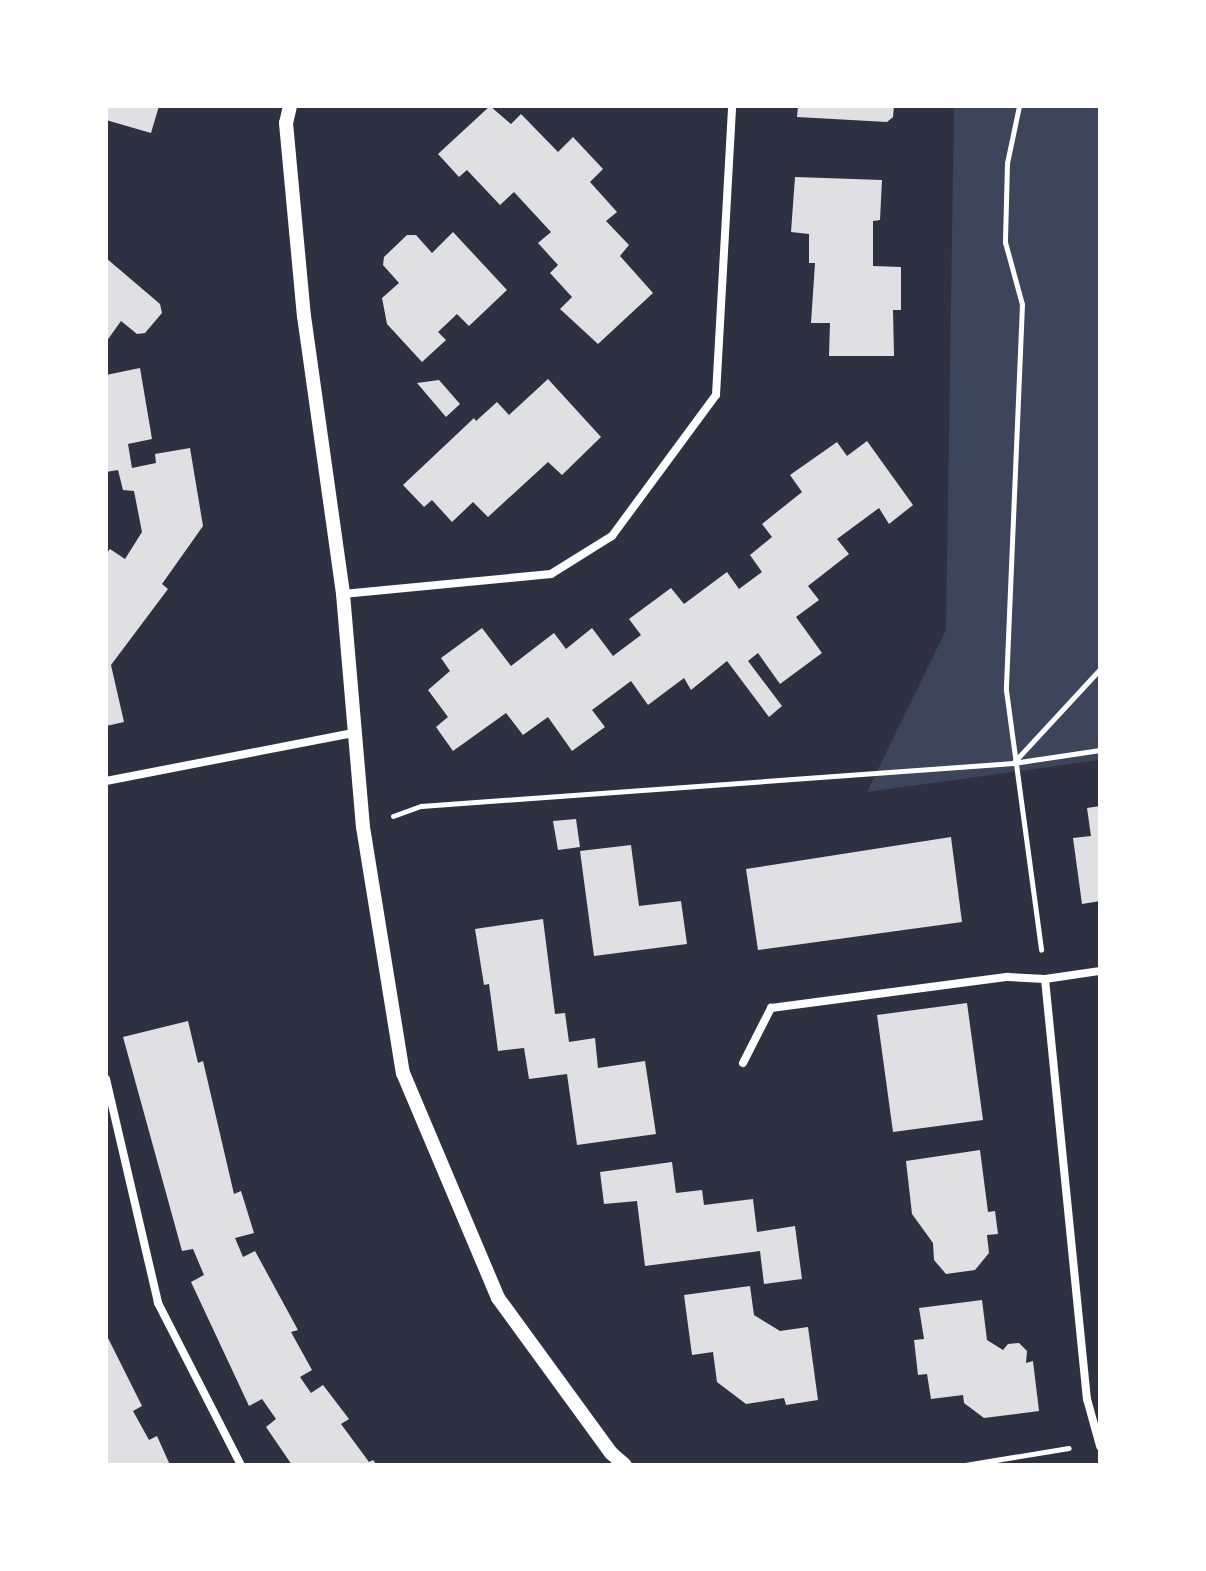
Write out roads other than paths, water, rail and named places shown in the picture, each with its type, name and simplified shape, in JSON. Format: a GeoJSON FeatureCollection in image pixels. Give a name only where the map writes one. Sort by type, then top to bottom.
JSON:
{"type":"FeatureCollection","features":[{"type":"Feature","properties":{"kind":"street"},"geometry":{"type":"LineString","coordinates":[[290,106],[286,123],[304,316],[343,594],[363,827],[403,1073],[443,1174],[498,1298],[611,1453],[625,1465]]}},
{"type":"Feature","properties":{"kind":"street"},"geometry":{"type":"LineString","coordinates":[[343,594],[551,574],[612,536],[716,395],[732,106]]}},
{"type":"Feature","properties":{"kind":"street"},"geometry":{"type":"LineString","coordinates":[[106,781],[354,733]]}},
{"type":"Feature","properties":{"kind":"street"},"geometry":{"type":"LineString","coordinates":[[743,1063],[771,1008],[1008,977],[1045,979],[1100,971]]}},
{"type":"Feature","properties":{"kind":"street"},"geometry":{"type":"LineString","coordinates":[[1045,979],[1087,1399],[1099,1445]]}},
{"type":"Feature","properties":{"kind":"street"},"geometry":{"type":"LineString","coordinates":[[106,1079],[158,1303],[241,1465]]}}]}
